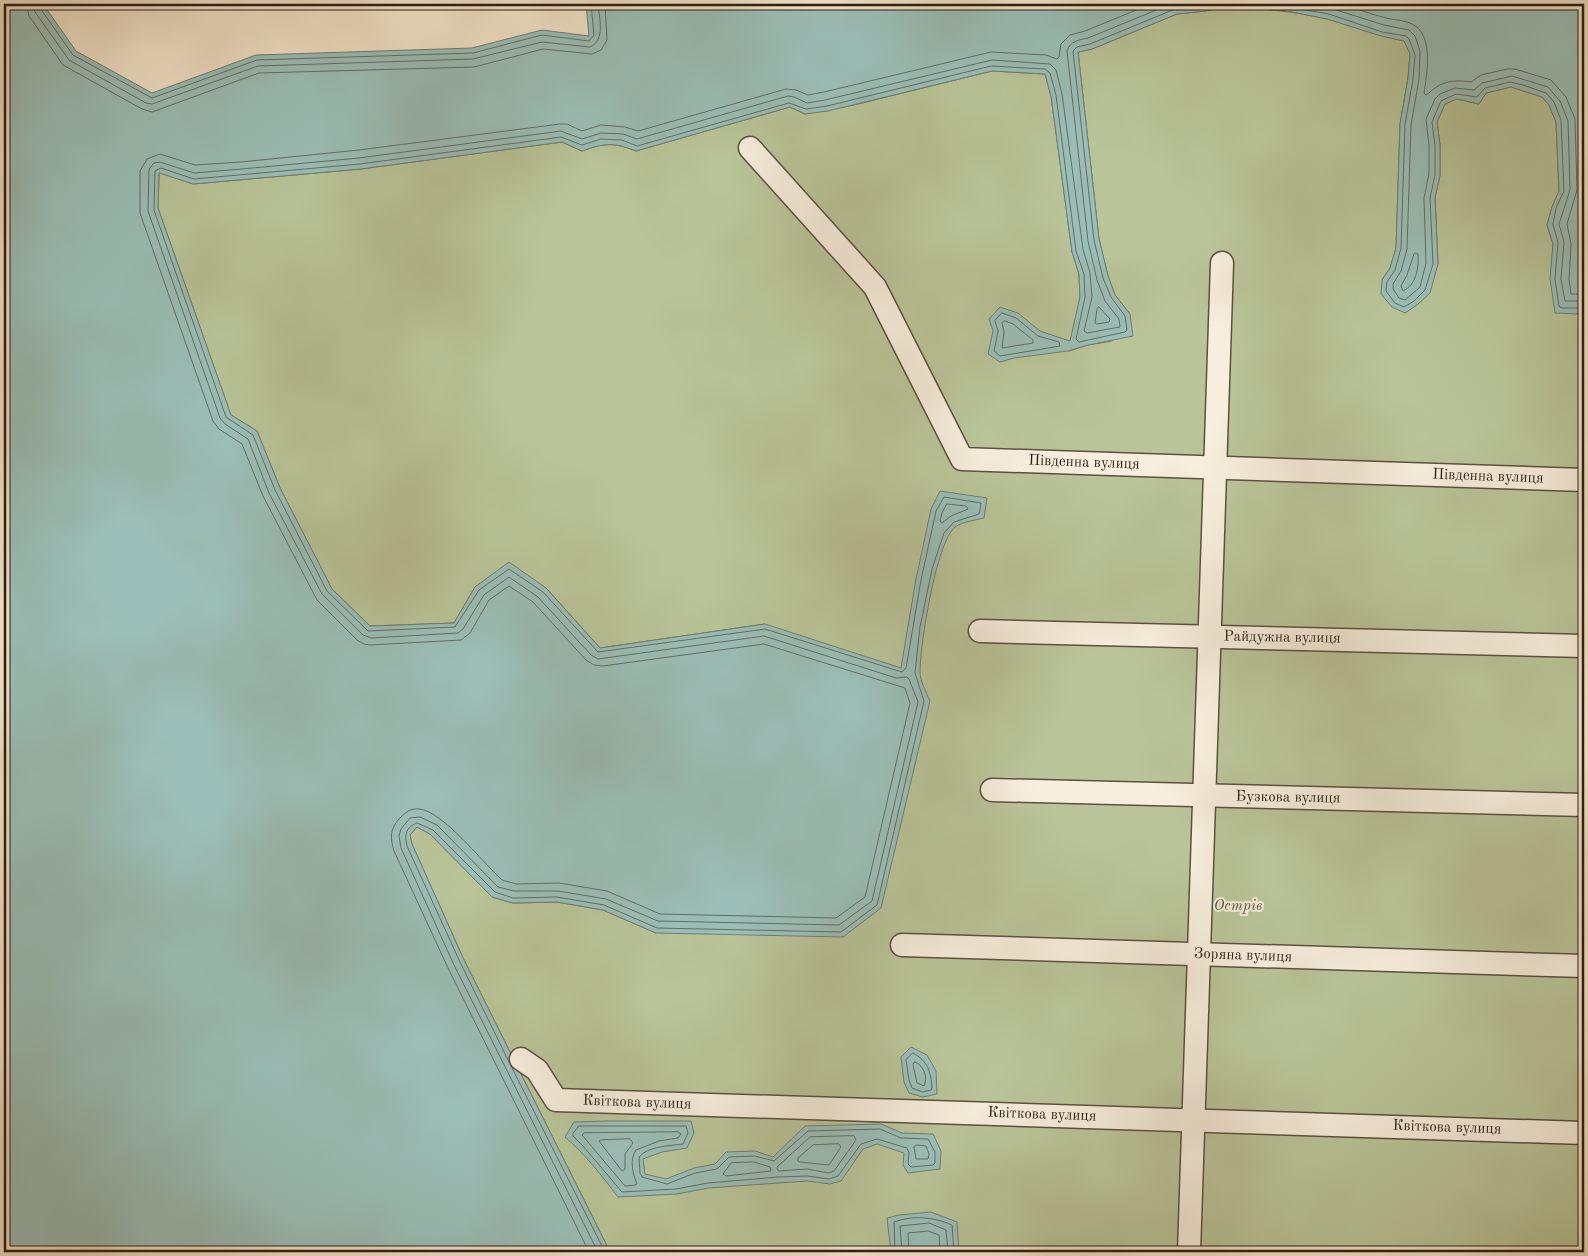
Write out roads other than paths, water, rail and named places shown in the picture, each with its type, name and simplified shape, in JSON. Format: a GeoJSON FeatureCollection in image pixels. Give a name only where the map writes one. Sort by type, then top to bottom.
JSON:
{"type":"FeatureCollection","features":[{"type":"Feature","properties":{"kind":"street","name":"Південна вулиця"},"geometry":{"type":"LineString","coordinates":[[750,148],[875,287],[962,459],[1584,480]]}},
{"type":"Feature","properties":{"kind":"street"},"geometry":{"type":"LineString","coordinates":[[1189,1252],[1222,263]]}},
{"type":"Feature","properties":{"kind":"street","name":"Райдужна вулиця"},"geometry":{"type":"LineString","coordinates":[[980,631],[1584,646]]}},
{"type":"Feature","properties":{"kind":"street","name":"Бузкова вулиця"},"geometry":{"type":"LineString","coordinates":[[992,790],[1584,805]]}},
{"type":"Feature","properties":{"kind":"street","name":"Зоряна вулиця"},"geometry":{"type":"LineString","coordinates":[[902,945],[1584,966]]}},
{"type":"Feature","properties":{"kind":"street","name":"Квіткова вулиця"},"geometry":{"type":"LineString","coordinates":[[521,1058],[537,1070],[556,1100],[1584,1133]]}},
{"type":"Feature","properties":{"kind":"water"},"geometry":{"type":"Polygon","coordinates":[[[4,4],[43,4],[76,51],[152,93],[256,55],[472,48],[542,30],[589,36],[586,4],[1584,4],[1584,312],[1580,314],[1555,313],[1550,279],[1553,244],[1547,225],[1559,191],[1556,122],[1549,105],[1542,97],[1511,87],[1486,93],[1479,104],[1457,99],[1445,104],[1437,122],[1440,145],[1440,175],[1435,198],[1438,264],[1430,293],[1405,313],[1392,307],[1381,294],[1382,280],[1390,268],[1396,248],[1400,124],[1410,54],[1404,41],[1381,36],[1327,19],[1287,11],[1228,6],[1206,11],[1177,14],[1092,49],[1078,52],[1099,239],[1108,276],[1115,295],[1130,314],[1133,336],[1068,351],[1014,358],[1000,362],[988,354],[993,331],[989,319],[1000,307],[1018,313],[1040,331],[1070,341],[1080,297],[1079,274],[1072,252],[1051,96],[1045,74],[992,71],[828,111],[805,114],[790,107],[636,151],[621,146],[609,145],[597,146],[582,151],[562,142],[361,169],[193,184],[159,173],[158,208],[231,415],[257,431],[280,488],[332,589],[370,626],[454,623],[475,587],[509,562],[546,588],[600,648],[765,624],[901,668],[916,579],[931,509],[940,491],[987,498],[984,518],[958,525],[948,537],[930,595],[920,675],[930,701],[881,908],[843,937],[656,933],[603,910],[557,902],[513,903],[492,897],[430,834],[417,827],[410,835],[412,844],[464,960],[610,1252],[4,1252],[4,4]]]}},
{"type":"Feature","properties":{"kind":"water"},"geometry":{"type":"Polygon","coordinates":[[[911,1047],[927,1055],[936,1071],[937,1094],[923,1097],[909,1093],[904,1082],[901,1057],[911,1047]]]}},
{"type":"Feature","properties":{"kind":"water"},"geometry":{"type":"Polygon","coordinates":[[[691,1121],[694,1133],[687,1148],[662,1152],[643,1159],[645,1174],[666,1179],[694,1168],[715,1164],[726,1152],[755,1151],[773,1157],[805,1126],[881,1124],[902,1133],[933,1134],[941,1151],[940,1169],[908,1173],[903,1165],[904,1153],[877,1144],[863,1149],[841,1181],[830,1184],[807,1181],[708,1188],[677,1194],[618,1197],[587,1158],[565,1137],[574,1122],[691,1121]]]}},
{"type":"Feature","properties":{"kind":"water"},"geometry":{"type":"Polygon","coordinates":[[[931,1212],[957,1222],[959,1252],[891,1252],[887,1218],[931,1212]]]}},
{"type":"Feature","properties":{"kind":"park label","name":"Острів"},"geometry":{"type":"Point","coordinates":[1238,906]}}]}
